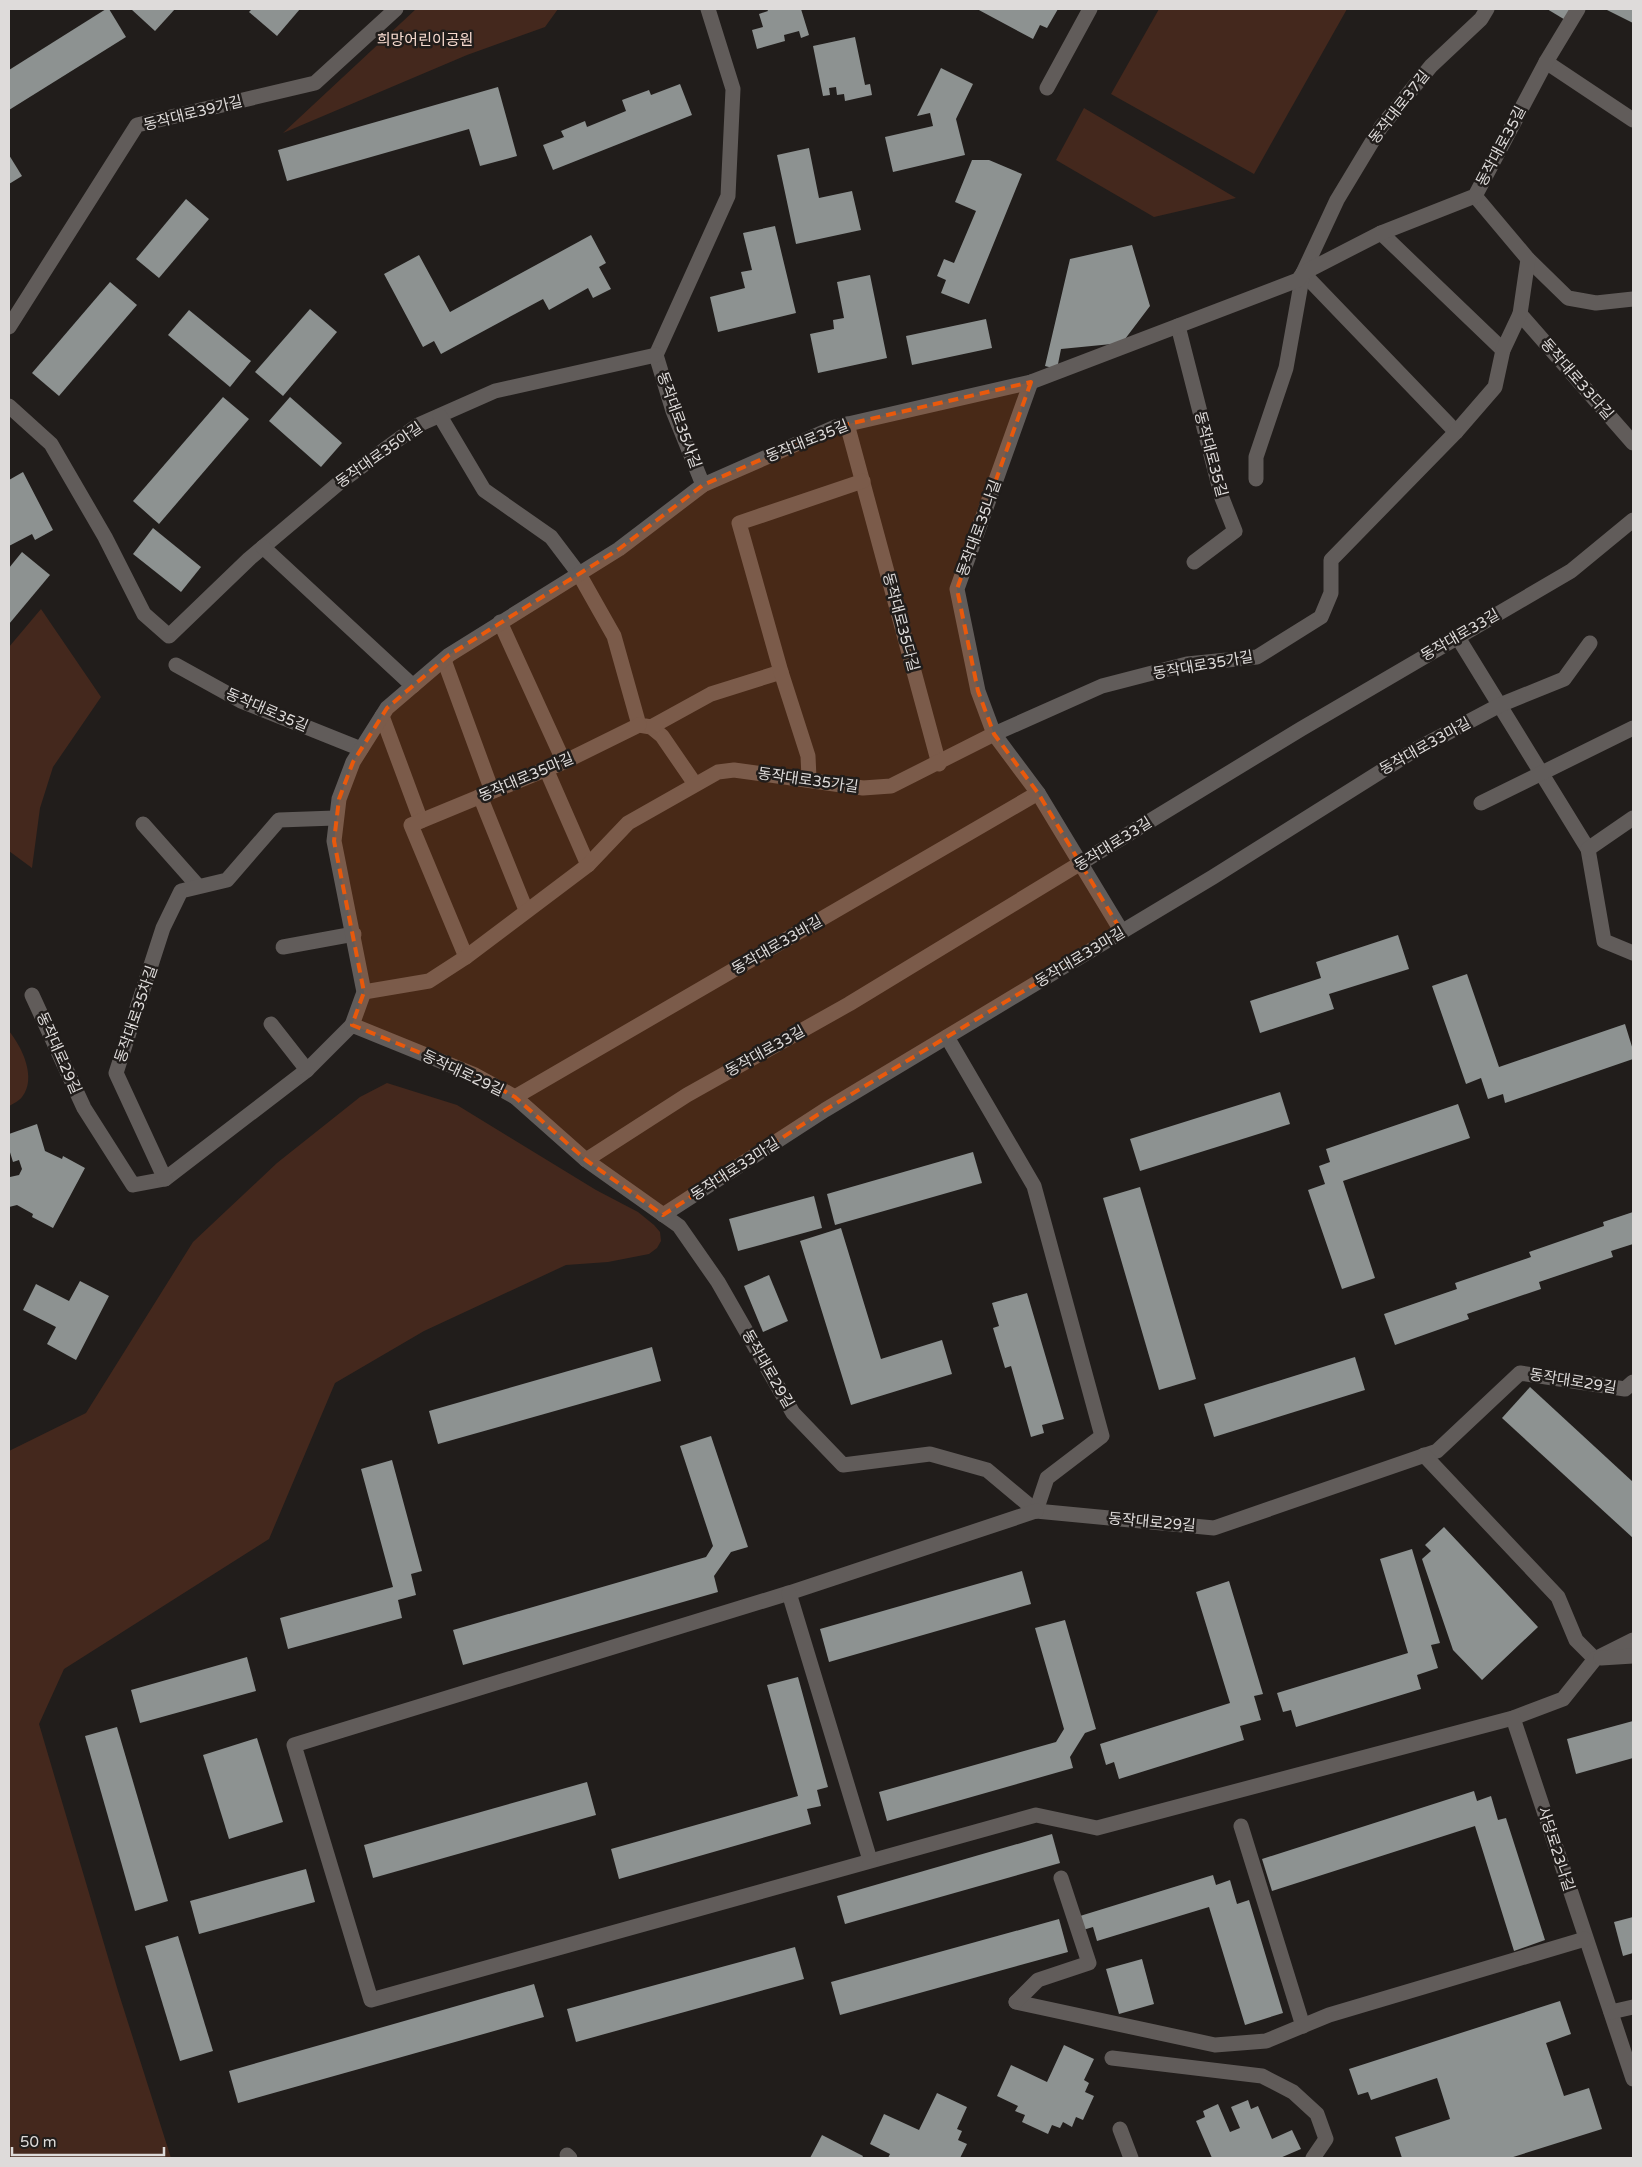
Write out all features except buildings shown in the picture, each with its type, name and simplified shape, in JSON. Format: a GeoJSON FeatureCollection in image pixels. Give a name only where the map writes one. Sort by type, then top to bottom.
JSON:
{"type":"FeatureCollection","features":[{"type":"Feature","properties":{"kind":"street","name":"동작대로39가길"},"geometry":{"type":"LineString","coordinates":[[9,327],[137,125],[315,84],[396,9]]}},
{"type":"Feature","properties":{"kind":"street"},"geometry":{"type":"LineString","coordinates":[[656,355],[728,196],[733,89],[708,9]]}},
{"type":"Feature","properties":{"kind":"street"},"geometry":{"type":"LineString","coordinates":[[1047,88],[1090,9]]}},
{"type":"Feature","properties":{"kind":"street","name":"동작대로37길"},"geometry":{"type":"LineString","coordinates":[[1303,273],[1337,200],[1380,126],[1431,66],[1481,19],[1488,9]]}},
{"type":"Feature","properties":{"kind":"street","name":"동작대로35길"},"geometry":{"type":"LineString","coordinates":[[352,1025],[364,992],[334,840],[339,799],[354,762],[387,708],[444,660],[500,622],[619,549],[703,485],[835,427],[1032,382],[1298,280],[1303,273],[1381,233],[1475,196],[1546,62],[1578,9]]}},
{"type":"Feature","properties":{"kind":"street"},"geometry":{"type":"LineString","coordinates":[[1546,62],[1633,120]]}},
{"type":"Feature","properties":{"kind":"street"},"geometry":{"type":"LineString","coordinates":[[1475,196],[1528,258],[1568,298],[1596,303],[1633,299]]}},
{"type":"Feature","properties":{"kind":"street"},"geometry":{"type":"LineString","coordinates":[[1381,233],[1503,350]]}},
{"type":"Feature","properties":{"kind":"street","name":"동작대로35가길"},"geometry":{"type":"LineString","coordinates":[[364,992],[429,982],[466,957],[588,865],[628,823],[718,772],[734,770],[809,778],[864,788],[891,786],[938,764],[994,734],[1102,686],[1187,664],[1256,656],[1321,617],[1330,593],[1331,560],[1456,432],[1495,387],[1503,350],[1520,314],[1528,258]]}},
{"type":"Feature","properties":{"kind":"street"},"geometry":{"type":"LineString","coordinates":[[1303,273],[1456,432]]}},
{"type":"Feature","properties":{"kind":"street"},"geometry":{"type":"LineString","coordinates":[[1256,479],[1256,457],[1286,368],[1303,273]]}},
{"type":"Feature","properties":{"kind":"street","name":"동작대로33다길"},"geometry":{"type":"LineString","coordinates":[[1520,314],[1633,443]]}},
{"type":"Feature","properties":{"kind":"street","name":"동작대로35길"},"geometry":{"type":"LineString","coordinates":[[1178,326],[1222,498],[1235,531],[1194,562]]}},
{"type":"Feature","properties":{"kind":"street","name":"동작대로35아길"},"geometry":{"type":"LineString","coordinates":[[9,406],[51,444],[104,537],[144,614],[169,636],[263,547],[339,483],[418,425],[494,391],[656,355]]}},
{"type":"Feature","properties":{"kind":"street","name":"동작대로35사길"},"geometry":{"type":"LineString","coordinates":[[656,355],[673,411],[703,485]]}},
{"type":"Feature","properties":{"kind":"street","name":"동작대로35나길"},"geometry":{"type":"LineString","coordinates":[[994,734],[978,690],[957,589],[1032,382]]}},
{"type":"Feature","properties":{"kind":"street"},"geometry":{"type":"LineString","coordinates":[[440,416],[484,490],[551,537],[579,574],[614,636],[645,726],[662,736],[695,784]]}},
{"type":"Feature","properties":{"kind":"street","name":"동작대로35다길"},"geometry":{"type":"LineString","coordinates":[[848,424],[938,764]]}},
{"type":"Feature","properties":{"kind":"street"},"geometry":{"type":"LineString","coordinates":[[809,778],[808,756],[781,672],[739,523],[863,481]]}},
{"type":"Feature","properties":{"kind":"street","name":"동작대로33길"},"geometry":{"type":"LineString","coordinates":[[586,1160],[687,1095],[849,1004],[1292,734],[1571,571],[1633,520]]}},
{"type":"Feature","properties":{"kind":"street"},"geometry":{"type":"LineString","coordinates":[[263,547],[413,686]]}},
{"type":"Feature","properties":{"kind":"street"},"geometry":{"type":"LineString","coordinates":[[500,622],[564,762]]}},
{"type":"Feature","properties":{"kind":"street"},"geometry":{"type":"LineString","coordinates":[[1457,636],[1588,849],[1604,940],[1633,953]]}},
{"type":"Feature","properties":{"kind":"street","name":"동작대로33마길"},"geometry":{"type":"LineString","coordinates":[[663,1215],[825,1110],[1122,932],[1415,750],[1500,705],[1564,678],[1590,644]]}},
{"type":"Feature","properties":{"kind":"street"},"geometry":{"type":"LineString","coordinates":[[444,660],[486,794],[526,910]]}},
{"type":"Feature","properties":{"kind":"street","name":"동작대로35길"},"geometry":{"type":"LineString","coordinates":[[176,665],[241,701],[361,749]]}},
{"type":"Feature","properties":{"kind":"street"},"geometry":{"type":"LineString","coordinates":[[645,726],[711,694],[781,672]]}},
{"type":"Feature","properties":{"kind":"street"},"geometry":{"type":"LineString","coordinates":[[382,716],[416,823],[466,957]]}},
{"type":"Feature","properties":{"kind":"street","name":"동작대로35마길"},"geometry":{"type":"LineString","coordinates":[[416,823],[564,762],[645,726]]}},
{"type":"Feature","properties":{"kind":"street"},"geometry":{"type":"LineString","coordinates":[[1481,803],[1633,728]]}},
{"type":"Feature","properties":{"kind":"street"},"geometry":{"type":"LineString","coordinates":[[994,734],[1038,793],[1122,932]]}},
{"type":"Feature","properties":{"kind":"street"},"geometry":{"type":"LineString","coordinates":[[546,769],[588,865]]}},
{"type":"Feature","properties":{"kind":"street","name":"동작대로33바길"},"geometry":{"type":"LineString","coordinates":[[515,1097],[1038,793]]}},
{"type":"Feature","properties":{"kind":"street","name":"동작대로35차길"},"geometry":{"type":"LineString","coordinates":[[165,1179],[116,1073],[163,928],[181,891],[227,880],[279,820],[336,818]]}},
{"type":"Feature","properties":{"kind":"street"},"geometry":{"type":"LineString","coordinates":[[1588,849],[1633,818]]}},
{"type":"Feature","properties":{"kind":"street"},"geometry":{"type":"LineString","coordinates":[[143,824],[198,886]]}},
{"type":"Feature","properties":{"kind":"street"},"geometry":{"type":"LineString","coordinates":[[283,946],[354,934]]}},
{"type":"Feature","properties":{"kind":"street","name":"동작대로29길"},"geometry":{"type":"LineString","coordinates":[[32,995],[84,1108],[133,1185],[165,1179],[308,1070],[352,1025],[475,1075],[515,1097],[586,1160],[680,1226],[718,1282],[793,1413],[843,1465],[930,1454],[987,1470],[1036,1511],[1214,1528],[1437,1451],[1520,1373],[1625,1389],[1633,1382]]}},
{"type":"Feature","properties":{"kind":"street"},"geometry":{"type":"LineString","coordinates":[[271,1024],[308,1070]]}},
{"type":"Feature","properties":{"kind":"street"},"geometry":{"type":"LineString","coordinates":[[948,1037],[1034,1186],[1102,1436],[1047,1478],[1036,1511],[789,1593],[294,1745],[371,2000],[1036,1815],[1097,1828],[1513,1718],[1563,1699],[1595,1659],[1633,1640]]}},
{"type":"Feature","properties":{"kind":"street"},"geometry":{"type":"LineString","coordinates":[[1424,1455],[1558,1597],[1576,1640],[1595,1659],[1633,1656]]}},
{"type":"Feature","properties":{"kind":"street"},"geometry":{"type":"LineString","coordinates":[[789,1593],[870,1860]]}},
{"type":"Feature","properties":{"kind":"street","name":"사당로23나길"},"geometry":{"type":"LineString","coordinates":[[1513,1718],[1633,2079]]}},
{"type":"Feature","properties":{"kind":"street"},"geometry":{"type":"LineString","coordinates":[[1241,1826],[1303,2026]]}},
{"type":"Feature","properties":{"kind":"street"},"geometry":{"type":"LineString","coordinates":[[1061,1878],[1089,1964],[1038,1980],[1016,2002],[1215,2045],[1266,2041],[1329,2015],[1585,1939]]}},
{"type":"Feature","properties":{"kind":"street"},"geometry":{"type":"LineString","coordinates":[[1611,2012],[1633,2007]]}},
{"type":"Feature","properties":{"kind":"street"},"geometry":{"type":"LineString","coordinates":[[1112,2058],[1262,2076],[1293,2092],[1317,2114],[1326,2139],[1314,2158]]}},
{"type":"Feature","properties":{"kind":"street"},"geometry":{"type":"LineString","coordinates":[[1120,2129],[1131,2158]]}},
{"type":"Feature","properties":{"kind":"highlighted area"},"geometry":{"type":"Polygon","coordinates":[[[1031,382],[957,589],[978,691],[994,734],[1038,793],[1122,932],[825,1110],[663,1215],[586,1160],[515,1097],[475,1075],[352,1025],[364,992],[334,841],[339,799],[353,762],[387,708],[449,655],[619,549],[703,485],[835,427],[1031,382]]]}},
{"type":"Feature","properties":{"kind":"green space","name":"희망어린이공원"},"geometry":{"type":"Polygon","coordinates":[[[416,9],[558,9],[545,27],[467,55],[283,133],[416,9]]]}},
{"type":"Feature","properties":{"kind":"green space"},"geometry":{"type":"Polygon","coordinates":[[[1159,9],[1347,9],[1254,174],[1111,94],[1159,9]]]}},
{"type":"Feature","properties":{"kind":"green space"},"geometry":{"type":"Polygon","coordinates":[[[1084,108],[1236,198],[1154,217],[1056,160],[1084,108]]]}},
{"type":"Feature","properties":{"kind":"green space"},"geometry":{"type":"Polygon","coordinates":[[[41,609],[101,697],[53,767],[40,808],[32,868],[9,851],[9,647],[41,609]]]}},
{"type":"Feature","properties":{"kind":"green space"},"geometry":{"type":"Polygon","coordinates":[[[9,1031],[23,1054],[28,1072],[28,1081],[22,1097],[9,1106],[9,1031]]]}},
{"type":"Feature","properties":{"kind":"green space"},"geometry":{"type":"Polygon","coordinates":[[[387,1083],[457,1105],[596,1190],[638,1212],[660,1232],[661,1241],[657,1248],[649,1254],[608,1262],[566,1265],[424,1331],[335,1383],[269,1539],[64,1669],[39,1724],[118,1991],[171,2158],[9,2158],[9,1451],[86,1413],[193,1242],[277,1163],[360,1097],[387,1083]]]}}]}
